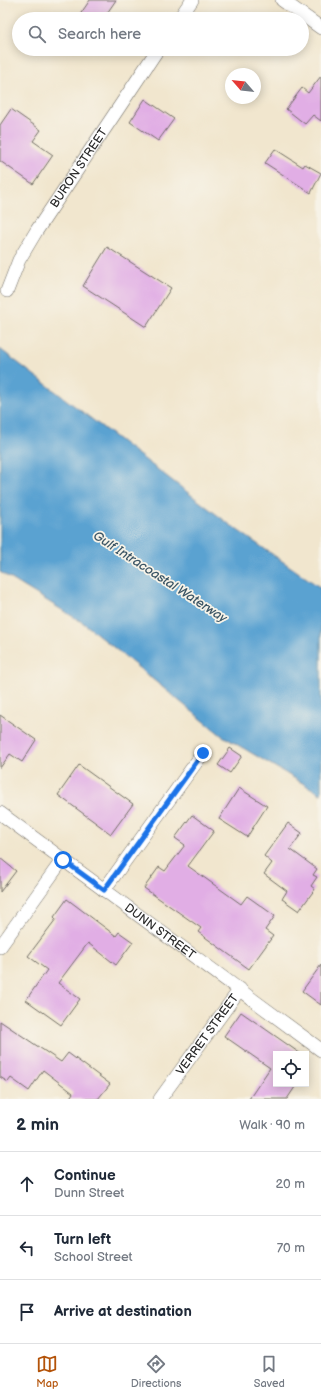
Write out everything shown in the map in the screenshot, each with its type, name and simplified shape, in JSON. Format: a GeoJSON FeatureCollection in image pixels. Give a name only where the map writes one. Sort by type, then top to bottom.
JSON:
{"type":"FeatureCollection","features":[{"type":"Feature","properties":{"kind":"street"},"geometry":{"type":"LineString","coordinates":[[184,12],[192,0]]}},
{"type":"Feature","properties":{"kind":"street"},"geometry":{"type":"LineString","coordinates":[[282,0],[299,12]]}},
{"type":"Feature","properties":{"kind":"street"},"geometry":{"type":"LineString","coordinates":[[309,19],[321,28]]}},
{"type":"Feature","properties":{"kind":"street","name":"BURON STREET"},"geometry":{"type":"LineString","coordinates":[[7,291],[19,260],[37,230],[153,56]]}},
{"type":"Feature","properties":{"kind":"street"},"geometry":{"type":"LineString","coordinates":[[104,890],[203,753]]}},
{"type":"Feature","properties":{"kind":"street","name":"DUNN STREET"},"geometry":{"type":"LineString","coordinates":[[0,813],[321,1050]]}},
{"type":"Feature","properties":{"kind":"street"},"geometry":{"type":"LineString","coordinates":[[0,947],[63,860]]}},
{"type":"Feature","properties":{"kind":"street","name":"VERRET STREET"},"geometry":{"type":"LineString","coordinates":[[160,1099],[240,990]]}},
{"type":"Feature","properties":{"kind":"water","name":"Gulf Intracoastal Waterway"},"geometry":{"type":"Polygon","coordinates":[[[0,349],[233,527],[321,588],[321,794],[221,735],[85,624],[0,572],[0,349]]]}},
{"type":"Feature","properties":{"kind":"building"},"geometry":{"type":"Polygon","coordinates":[[[90,0],[116,0],[108,12],[82,12],[90,0]]]}},
{"type":"Feature","properties":{"kind":"building"},"geometry":{"type":"Polygon","coordinates":[[[321,76],[321,121],[313,115],[305,124],[286,109],[302,88],[308,93],[321,76]]]}},
{"type":"Feature","properties":{"kind":"building"},"geometry":{"type":"Polygon","coordinates":[[[145,99],[174,119],[158,141],[130,122],[145,99]]]}},
{"type":"Feature","properties":{"kind":"building"},"geometry":{"type":"Polygon","coordinates":[[[11,109],[41,130],[33,141],[53,155],[33,184],[0,161],[0,125],[11,109]]]}},
{"type":"Feature","properties":{"kind":"building"},"geometry":{"type":"Polygon","coordinates":[[[275,149],[303,167],[305,164],[321,173],[311,193],[265,163],[275,149]]]}},
{"type":"Feature","properties":{"kind":"building"},"geometry":{"type":"Polygon","coordinates":[[[107,247],[171,288],[146,327],[83,286],[107,247]]]}},
{"type":"Feature","properties":{"kind":"building"},"geometry":{"type":"Polygon","coordinates":[[[0,715],[36,740],[22,762],[10,754],[0,768],[0,715]]]}},
{"type":"Feature","properties":{"kind":"building"},"geometry":{"type":"Polygon","coordinates":[[[230,748],[242,756],[230,773],[218,765],[230,748]]]}},
{"type":"Feature","properties":{"kind":"building"},"geometry":{"type":"Polygon","coordinates":[[[79,765],[133,804],[111,834],[58,795],[79,765]]]}},
{"type":"Feature","properties":{"kind":"building"},"geometry":{"type":"Polygon","coordinates":[[[239,788],[267,806],[247,837],[219,819],[239,788]]]}},
{"type":"Feature","properties":{"kind":"building"},"geometry":{"type":"Polygon","coordinates":[[[192,815],[214,831],[188,866],[241,904],[247,896],[275,916],[265,930],[273,936],[249,969],[198,932],[201,928],[144,888],[159,867],[165,871],[185,845],[175,838],[192,815]]]}},
{"type":"Feature","properties":{"kind":"building"},"geometry":{"type":"Polygon","coordinates":[[[288,823],[302,833],[290,849],[317,869],[313,875],[317,877],[311,886],[315,889],[299,911],[282,899],[287,891],[264,874],[272,863],[264,856],[288,823]]]}},
{"type":"Feature","properties":{"kind":"building"},"geometry":{"type":"Polygon","coordinates":[[[0,858],[16,871],[0,892],[0,858]]]}},
{"type":"Feature","properties":{"kind":"building"},"geometry":{"type":"Polygon","coordinates":[[[67,899],[116,936],[119,932],[133,942],[116,965],[88,943],[58,983],[80,999],[61,1025],[26,1000],[47,970],[28,956],[56,919],[54,917],[67,899]]]}},
{"type":"Feature","properties":{"kind":"building"},"geometry":{"type":"Polygon","coordinates":[[[321,965],[321,1005],[302,991],[321,965]]]}},
{"type":"Feature","properties":{"kind":"building"},"geometry":{"type":"Polygon","coordinates":[[[241,1012],[297,1051],[273,1051],[273,1087],[295,1087],[287,1099],[249,1099],[270,1068],[224,1036],[241,1012]]]}},
{"type":"Feature","properties":{"kind":"building"},"geometry":{"type":"Polygon","coordinates":[[[0,1021],[61,1062],[68,1053],[110,1084],[98,1099],[69,1099],[73,1093],[43,1070],[29,1091],[11,1078],[8,1082],[0,1077],[0,1021]]]}},
{"type":"Feature","properties":{"kind":"route"},"geometry":{"type":"LineString","coordinates":[[63,860],[104,890],[203,753]]}}]}
